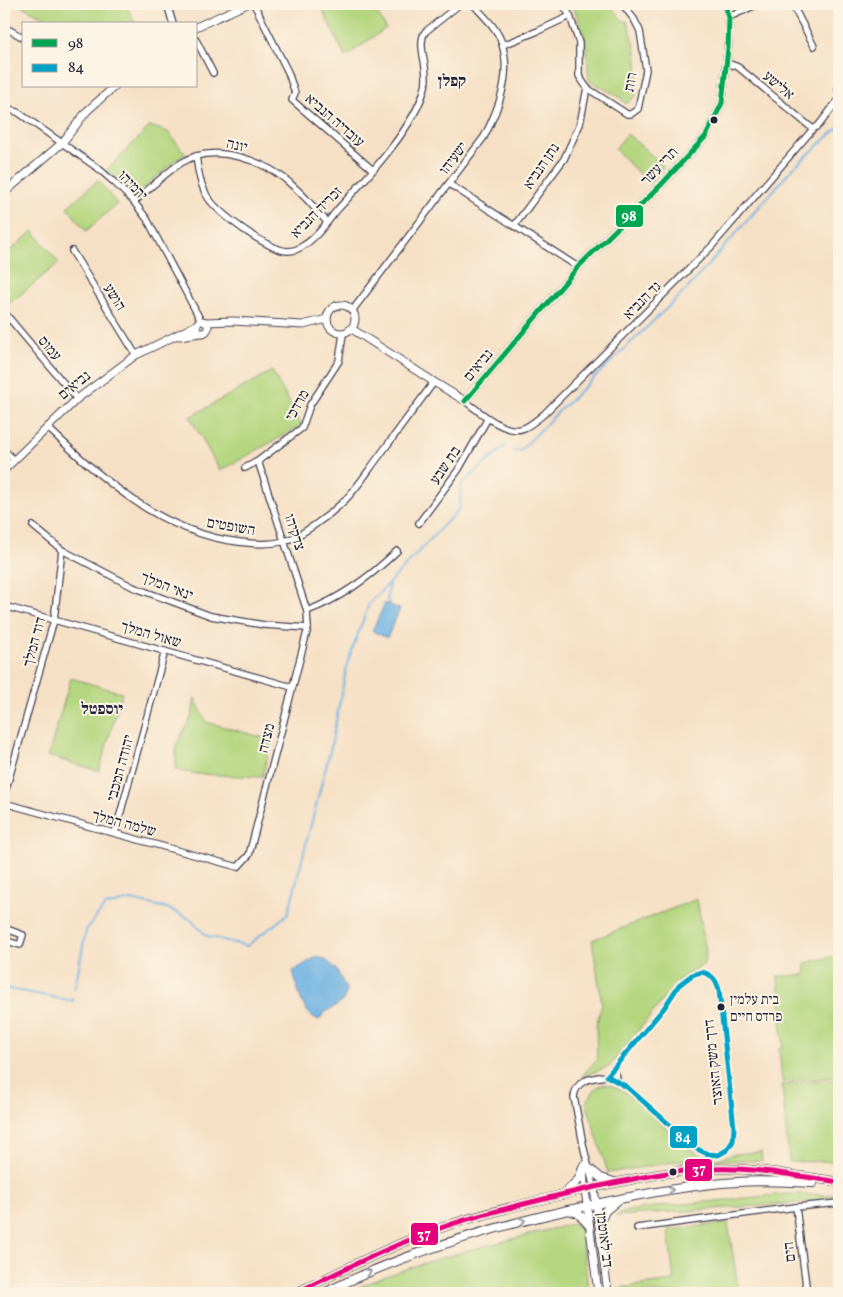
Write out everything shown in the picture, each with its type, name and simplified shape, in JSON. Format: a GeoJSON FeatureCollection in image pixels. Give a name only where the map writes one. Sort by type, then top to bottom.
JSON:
{"type":"FeatureCollection","features":[{"type":"Feature","properties":{"kind":"main road"},"geometry":{"type":"LineString","coordinates":[[564,1194],[579,1179],[587,1167],[603,1179],[618,1182]]}},
{"type":"Feature","properties":{"kind":"main road"},"geometry":{"type":"LineString","coordinates":[[296,1293],[353,1265],[451,1225],[504,1209],[618,1182],[656,1175],[711,1169],[754,1170],[839,1183]]}},
{"type":"Feature","properties":{"kind":"main road"},"geometry":{"type":"LineString","coordinates":[[324,1293],[356,1277],[462,1239],[566,1210],[622,1198],[696,1186],[740,1182],[839,1183]]}},
{"type":"Feature","properties":{"kind":"main road"},"geometry":{"type":"LineString","coordinates":[[600,1224],[605,1211],[622,1198]]}},
{"type":"Feature","properties":{"kind":"main road"},"geometry":{"type":"LineString","coordinates":[[566,1210],[578,1213],[589,1225]]}},
{"type":"Feature","properties":{"kind":"street"},"geometry":{"type":"LineString","coordinates":[[167,4],[172,22]]}},
{"type":"Feature","properties":{"kind":"street"},"geometry":{"type":"LineString","coordinates":[[198,26],[247,4]]}},
{"type":"Feature","properties":{"kind":"street","name":"עובדיה הנביא"},"geometry":{"type":"LineString","coordinates":[[254,4],[290,79],[295,93],[292,100],[373,170]]}},
{"type":"Feature","properties":{"kind":"street","name":"זכריה הנביא"},"geometry":{"type":"LineString","coordinates":[[196,156],[200,178],[208,197],[233,222],[260,240],[285,251],[294,251],[307,243],[327,222],[373,170],[404,129],[420,103],[425,86],[427,74],[420,44],[421,38],[425,32],[460,4]]}},
{"type":"Feature","properties":{"kind":"street","name":"ישעיהו"},"geometry":{"type":"LineString","coordinates":[[352,311],[484,137],[499,104],[504,86],[505,65],[503,45],[493,28],[473,4]]}},
{"type":"Feature","properties":{"kind":"street"},"geometry":{"type":"LineString","coordinates":[[564,4],[579,43],[579,76],[587,88]]}},
{"type":"Feature","properties":{"kind":"street","name":"רות"},"geometry":{"type":"LineString","coordinates":[[587,88],[627,114],[636,112],[638,108],[646,70],[640,31],[634,19],[622,4]]}},
{"type":"Feature","properties":{"kind":"street","name":"תרי עשר"},"geometry":{"type":"LineString","coordinates":[[578,267],[706,136],[722,103],[727,63],[729,17],[724,4]]}},
{"type":"Feature","properties":{"kind":"street"},"geometry":{"type":"LineString","coordinates":[[729,17],[758,4]]}},
{"type":"Feature","properties":{"kind":"street"},"geometry":{"type":"LineString","coordinates":[[792,4],[814,46]]}},
{"type":"Feature","properties":{"kind":"street"},"geometry":{"type":"LineString","coordinates":[[503,45],[570,16]]}},
{"type":"Feature","properties":{"kind":"street"},"geometry":{"type":"LineString","coordinates":[[4,27],[22,37]]}},
{"type":"Feature","properties":{"kind":"street"},"geometry":{"type":"LineString","coordinates":[[198,44],[213,73]]}},
{"type":"Feature","properties":{"kind":"street","name":"אלישע"},"geometry":{"type":"LineString","coordinates":[[727,63],[738,67],[813,129]]}},
{"type":"Feature","properties":{"kind":"street"},"geometry":{"type":"LineString","coordinates":[[4,193],[62,143],[87,111],[110,88]]}},
{"type":"Feature","properties":{"kind":"street","name":"נתן הנביא"},"geometry":{"type":"LineString","coordinates":[[514,226],[564,159],[580,124],[587,88]]}},
{"type":"Feature","properties":{"kind":"street"},"geometry":{"type":"LineString","coordinates":[[813,129],[820,125],[839,99]]}},
{"type":"Feature","properties":{"kind":"street","name":"ירמיהו"},"geometry":{"type":"LineString","coordinates":[[4,106],[18,113],[62,143],[115,182],[134,202],[147,219],[201,323]]}},
{"type":"Feature","properties":{"kind":"street","name":"גד הנביא"},"geometry":{"type":"LineString","coordinates":[[465,401],[488,418],[515,430],[524,428],[544,414],[712,246],[813,129]]}},
{"type":"Feature","properties":{"kind":"street","name":"יונה"},"geometry":{"type":"LineString","coordinates":[[134,202],[182,162],[208,152],[226,154],[248,160],[273,171],[292,185],[327,222]]}},
{"type":"Feature","properties":{"kind":"street"},"geometry":{"type":"LineString","coordinates":[[449,184],[578,267]]}},
{"type":"Feature","properties":{"kind":"street","name":"הושע"},"geometry":{"type":"LineString","coordinates":[[72,252],[136,356]]}},
{"type":"Feature","properties":{"kind":"street","name":"נביאים"},"geometry":{"type":"LineString","coordinates":[[352,329],[465,401],[578,267]]}},
{"type":"Feature","properties":{"kind":"street"},"geometry":{"type":"LineString","coordinates":[[339,306],[349,307],[352,311],[355,318],[352,329],[343,334],[331,330],[327,320],[331,309],[339,306]]}},
{"type":"Feature","properties":{"kind":"street","name":"עמוס"},"geometry":{"type":"LineString","coordinates":[[4,312],[77,399]]}},
{"type":"Feature","properties":{"kind":"street","name":"נביאים"},"geometry":{"type":"LineString","coordinates":[[4,470],[77,399],[136,356],[201,323],[233,322],[303,325],[327,320]]}},
{"type":"Feature","properties":{"kind":"street","name":"נביאים"},"geometry":{"type":"LineString","coordinates":[[173,337],[204,332],[233,322]]}},
{"type":"Feature","properties":{"kind":"street"},"geometry":{"type":"LineString","coordinates":[[201,323],[208,325],[204,332],[196,329],[201,323]]}},
{"type":"Feature","properties":{"kind":"street","name":"מרדכי"},"geometry":{"type":"LineString","coordinates":[[245,468],[258,462],[302,428],[310,405],[339,361],[343,334]]}},
{"type":"Feature","properties":{"kind":"street","name":"השופטים"},"geometry":{"type":"LineString","coordinates":[[47,427],[113,486],[147,509],[181,528],[221,540],[258,544],[284,541],[311,527],[342,503],[358,485],[434,382]]}},
{"type":"Feature","properties":{"kind":"street","name":"בת שבע"},"geometry":{"type":"LineString","coordinates":[[419,522],[459,469],[488,418]]}},
{"type":"Feature","properties":{"kind":"street"},"geometry":{"type":"LineString","coordinates":[[4,450],[14,460]]}},
{"type":"Feature","properties":{"kind":"street","name":"צדקיהו"},"geometry":{"type":"LineString","coordinates":[[258,462],[307,611]]}},
{"type":"Feature","properties":{"kind":"street","name":"ינאי המלך"},"geometry":{"type":"LineString","coordinates":[[33,526],[62,550],[133,587],[211,616],[264,625],[308,628]]}},
{"type":"Feature","properties":{"kind":"street","name":"דוד המלך"},"geometry":{"type":"LineString","coordinates":[[4,796],[54,620],[62,550]]}},
{"type":"Feature","properties":{"kind":"street"},"geometry":{"type":"LineString","coordinates":[[307,611],[325,604],[352,588],[376,571],[397,551]]}},
{"type":"Feature","properties":{"kind":"street","name":"שאול המלך"},"geometry":{"type":"LineString","coordinates":[[4,606],[292,687]]}},
{"type":"Feature","properties":{"kind":"street","name":"מצדה"},"geometry":{"type":"LineString","coordinates":[[238,867],[249,854],[308,628],[307,611]]}},
{"type":"Feature","properties":{"kind":"street","name":"יהודה המכבי"},"geometry":{"type":"LineString","coordinates":[[115,833],[165,651]]}},
{"type":"Feature","properties":{"kind":"street","name":"שלמה המלך"},"geometry":{"type":"LineString","coordinates":[[4,803],[238,867]]}},
{"type":"Feature","properties":{"kind":"street"},"geometry":{"type":"LineString","coordinates":[[4,928],[22,935],[20,945],[4,940]]}},
{"type":"Feature","properties":{"kind":"street","name":"דרך משק האוצר"},"geometry":{"type":"LineString","coordinates":[[696,973],[705,973],[714,979],[719,990],[734,1128],[731,1145],[727,1150],[718,1155],[701,1151],[627,1087],[607,1076],[614,1067],[664,1008],[679,985],[696,973]]}},
{"type":"Feature","properties":{"kind":"street"},"geometry":{"type":"LineString","coordinates":[[614,1067],[618,1082]]}},
{"type":"Feature","properties":{"kind":"street"},"geometry":{"type":"LineString","coordinates":[[597,1204],[587,1167],[574,1090],[584,1081],[607,1076]]}},
{"type":"Feature","properties":{"kind":"street"},"geometry":{"type":"LineString","coordinates":[[585,1190],[587,1167]]}},
{"type":"Feature","properties":{"kind":"street","name":"דב לאוטמן"},"geometry":{"type":"LineString","coordinates":[[585,1190],[598,1293]]}},
{"type":"Feature","properties":{"kind":"street"},"geometry":{"type":"LineString","coordinates":[[637,1228],[839,1203]]}},
{"type":"Feature","properties":{"kind":"street","name":"דב לאוטמן"},"geometry":{"type":"LineString","coordinates":[[597,1204],[608,1293]]}},
{"type":"Feature","properties":{"kind":"street","name":"הים"},"geometry":{"type":"LineString","coordinates":[[796,1207],[807,1293]]}},
{"type":"Feature","properties":{"kind":"green space"},"geometry":{"type":"Polygon","coordinates":[[[18,4],[125,4],[135,22],[53,22],[18,4]]]}},
{"type":"Feature","properties":{"kind":"green space"},"geometry":{"type":"Polygon","coordinates":[[[320,4],[371,4],[386,28],[345,57],[320,4]]]}},
{"type":"Feature","properties":{"kind":"green space"},"geometry":{"type":"Polygon","coordinates":[[[570,4],[609,4],[623,21],[627,21],[635,49],[638,77],[636,96],[626,104],[621,98],[589,80],[585,38],[574,8],[570,4]]]}},
{"type":"Feature","properties":{"kind":"green space"},"geometry":{"type":"Polygon","coordinates":[[[150,126],[168,132],[186,154],[177,159],[134,196],[107,170],[150,126]]]}},
{"type":"Feature","properties":{"kind":"green space"},"geometry":{"type":"Polygon","coordinates":[[[627,134],[664,166],[649,184],[615,149],[627,134]]]}},
{"type":"Feature","properties":{"kind":"green space"},"geometry":{"type":"Polygon","coordinates":[[[98,180],[117,204],[86,231],[67,207],[98,180]]]}},
{"type":"Feature","properties":{"kind":"green space"},"geometry":{"type":"Polygon","coordinates":[[[33,231],[59,263],[4,308],[4,256],[33,231]]]}},
{"type":"Feature","properties":{"kind":"green space"},"geometry":{"type":"Polygon","coordinates":[[[272,371],[302,425],[220,471],[190,417],[272,371]]]}},
{"type":"Feature","properties":{"kind":"green space"},"geometry":{"type":"Polygon","coordinates":[[[71,678],[122,693],[99,771],[48,756],[71,678]]]}},
{"type":"Feature","properties":{"kind":"green space"},"geometry":{"type":"Polygon","coordinates":[[[195,698],[206,722],[272,740],[262,777],[196,774],[176,770],[176,745],[192,716],[195,698]]]}},
{"type":"Feature","properties":{"kind":"green space"},"geometry":{"type":"Polygon","coordinates":[[[697,899],[706,952],[704,964],[680,979],[610,1066],[581,1077],[597,1059],[596,1025],[602,1004],[592,940],[697,899]]]}},
{"type":"Feature","properties":{"kind":"green space"},"geometry":{"type":"Polygon","coordinates":[[[839,955],[839,1077],[782,1082],[779,1048],[783,1048],[778,976],[806,975],[805,963],[839,955]]]}},
{"type":"Feature","properties":{"kind":"green space"},"geometry":{"type":"Polygon","coordinates":[[[839,1080],[839,1161],[789,1162],[782,1085],[839,1080]]]}},
{"type":"Feature","properties":{"kind":"green space"},"geometry":{"type":"Polygon","coordinates":[[[603,1084],[616,1087],[629,1095],[682,1143],[695,1152],[715,1159],[734,1154],[761,1152],[762,1161],[686,1160],[608,1173],[586,1102],[596,1088],[603,1084]]]}},
{"type":"Feature","properties":{"kind":"green space"},"geometry":{"type":"Polygon","coordinates":[[[787,1194],[839,1195],[839,1200],[616,1216],[627,1211],[653,1207],[787,1194]]]}},
{"type":"Feature","properties":{"kind":"green space"},"geometry":{"type":"Polygon","coordinates":[[[579,1222],[589,1293],[345,1293],[431,1261],[579,1222]]]}},
{"type":"Feature","properties":{"kind":"green space"},"geometry":{"type":"Polygon","coordinates":[[[728,1223],[739,1293],[618,1293],[617,1288],[674,1281],[668,1230],[728,1223]]]}},
{"type":"Feature","properties":{"kind":"water"},"geometry":{"type":"Polygon","coordinates":[[[385,603],[400,609],[387,638],[372,631],[385,603]]]}},
{"type":"Feature","properties":{"kind":"water"},"geometry":{"type":"Polygon","coordinates":[[[316,957],[327,961],[336,969],[347,991],[342,1002],[326,1012],[319,1020],[313,1017],[304,1006],[293,971],[316,957]]]}},
{"type":"Feature","properties":{"kind":"waterway"},"geometry":{"type":"LineString","coordinates":[[514,451],[521,450],[559,411],[688,288],[793,168],[839,127]]}},
{"type":"Feature","properties":{"kind":"waterway"},"geometry":{"type":"LineString","coordinates":[[75,988],[86,930],[105,906],[131,900],[167,908],[190,919],[207,936],[247,946],[288,914],[330,751],[348,661],[369,604],[460,508],[461,485],[505,446]]}},
{"type":"Feature","properties":{"kind":"waterway"},"geometry":{"type":"LineString","coordinates":[[389,585],[387,599],[390,604]]}},
{"type":"Feature","properties":{"kind":"waterway"},"geometry":{"type":"LineString","coordinates":[[4,988],[73,1001],[73,998]]}},
{"type":"Feature","properties":{"kind":"transit line","name":"98"},"geometry":{"type":"LineString","coordinates":[[465,401],[578,267],[661,185],[706,136],[722,103],[728,48],[729,17],[725,4]]}},
{"type":"Feature","properties":{"kind":"transit line","name":"84"},"geometry":{"type":"LineString","coordinates":[[701,972],[713,978],[719,990],[734,1128],[733,1141],[727,1150],[718,1155],[708,1154],[697,1149],[627,1087],[607,1076],[664,1008],[679,985],[692,975],[701,972]]}},
{"type":"Feature","properties":{"kind":"transit line","name":"37"},"geometry":{"type":"LineString","coordinates":[[296,1293],[392,1247],[452,1224],[523,1204],[653,1175],[696,1170],[743,1169],[839,1182]]}},
{"type":"Feature","properties":{"kind":"place","name":"בית עלמין פרדס חיים"},"geometry":{"type":"Point","coordinates":[721,1007]}},
{"type":"Feature","properties":{"kind":"district","name":"קפלן"},"geometry":{"type":"Point","coordinates":[452,80]}},
{"type":"Feature","properties":{"kind":"district","name":"יוספטל"},"geometry":{"type":"Point","coordinates":[102,708]}}]}
